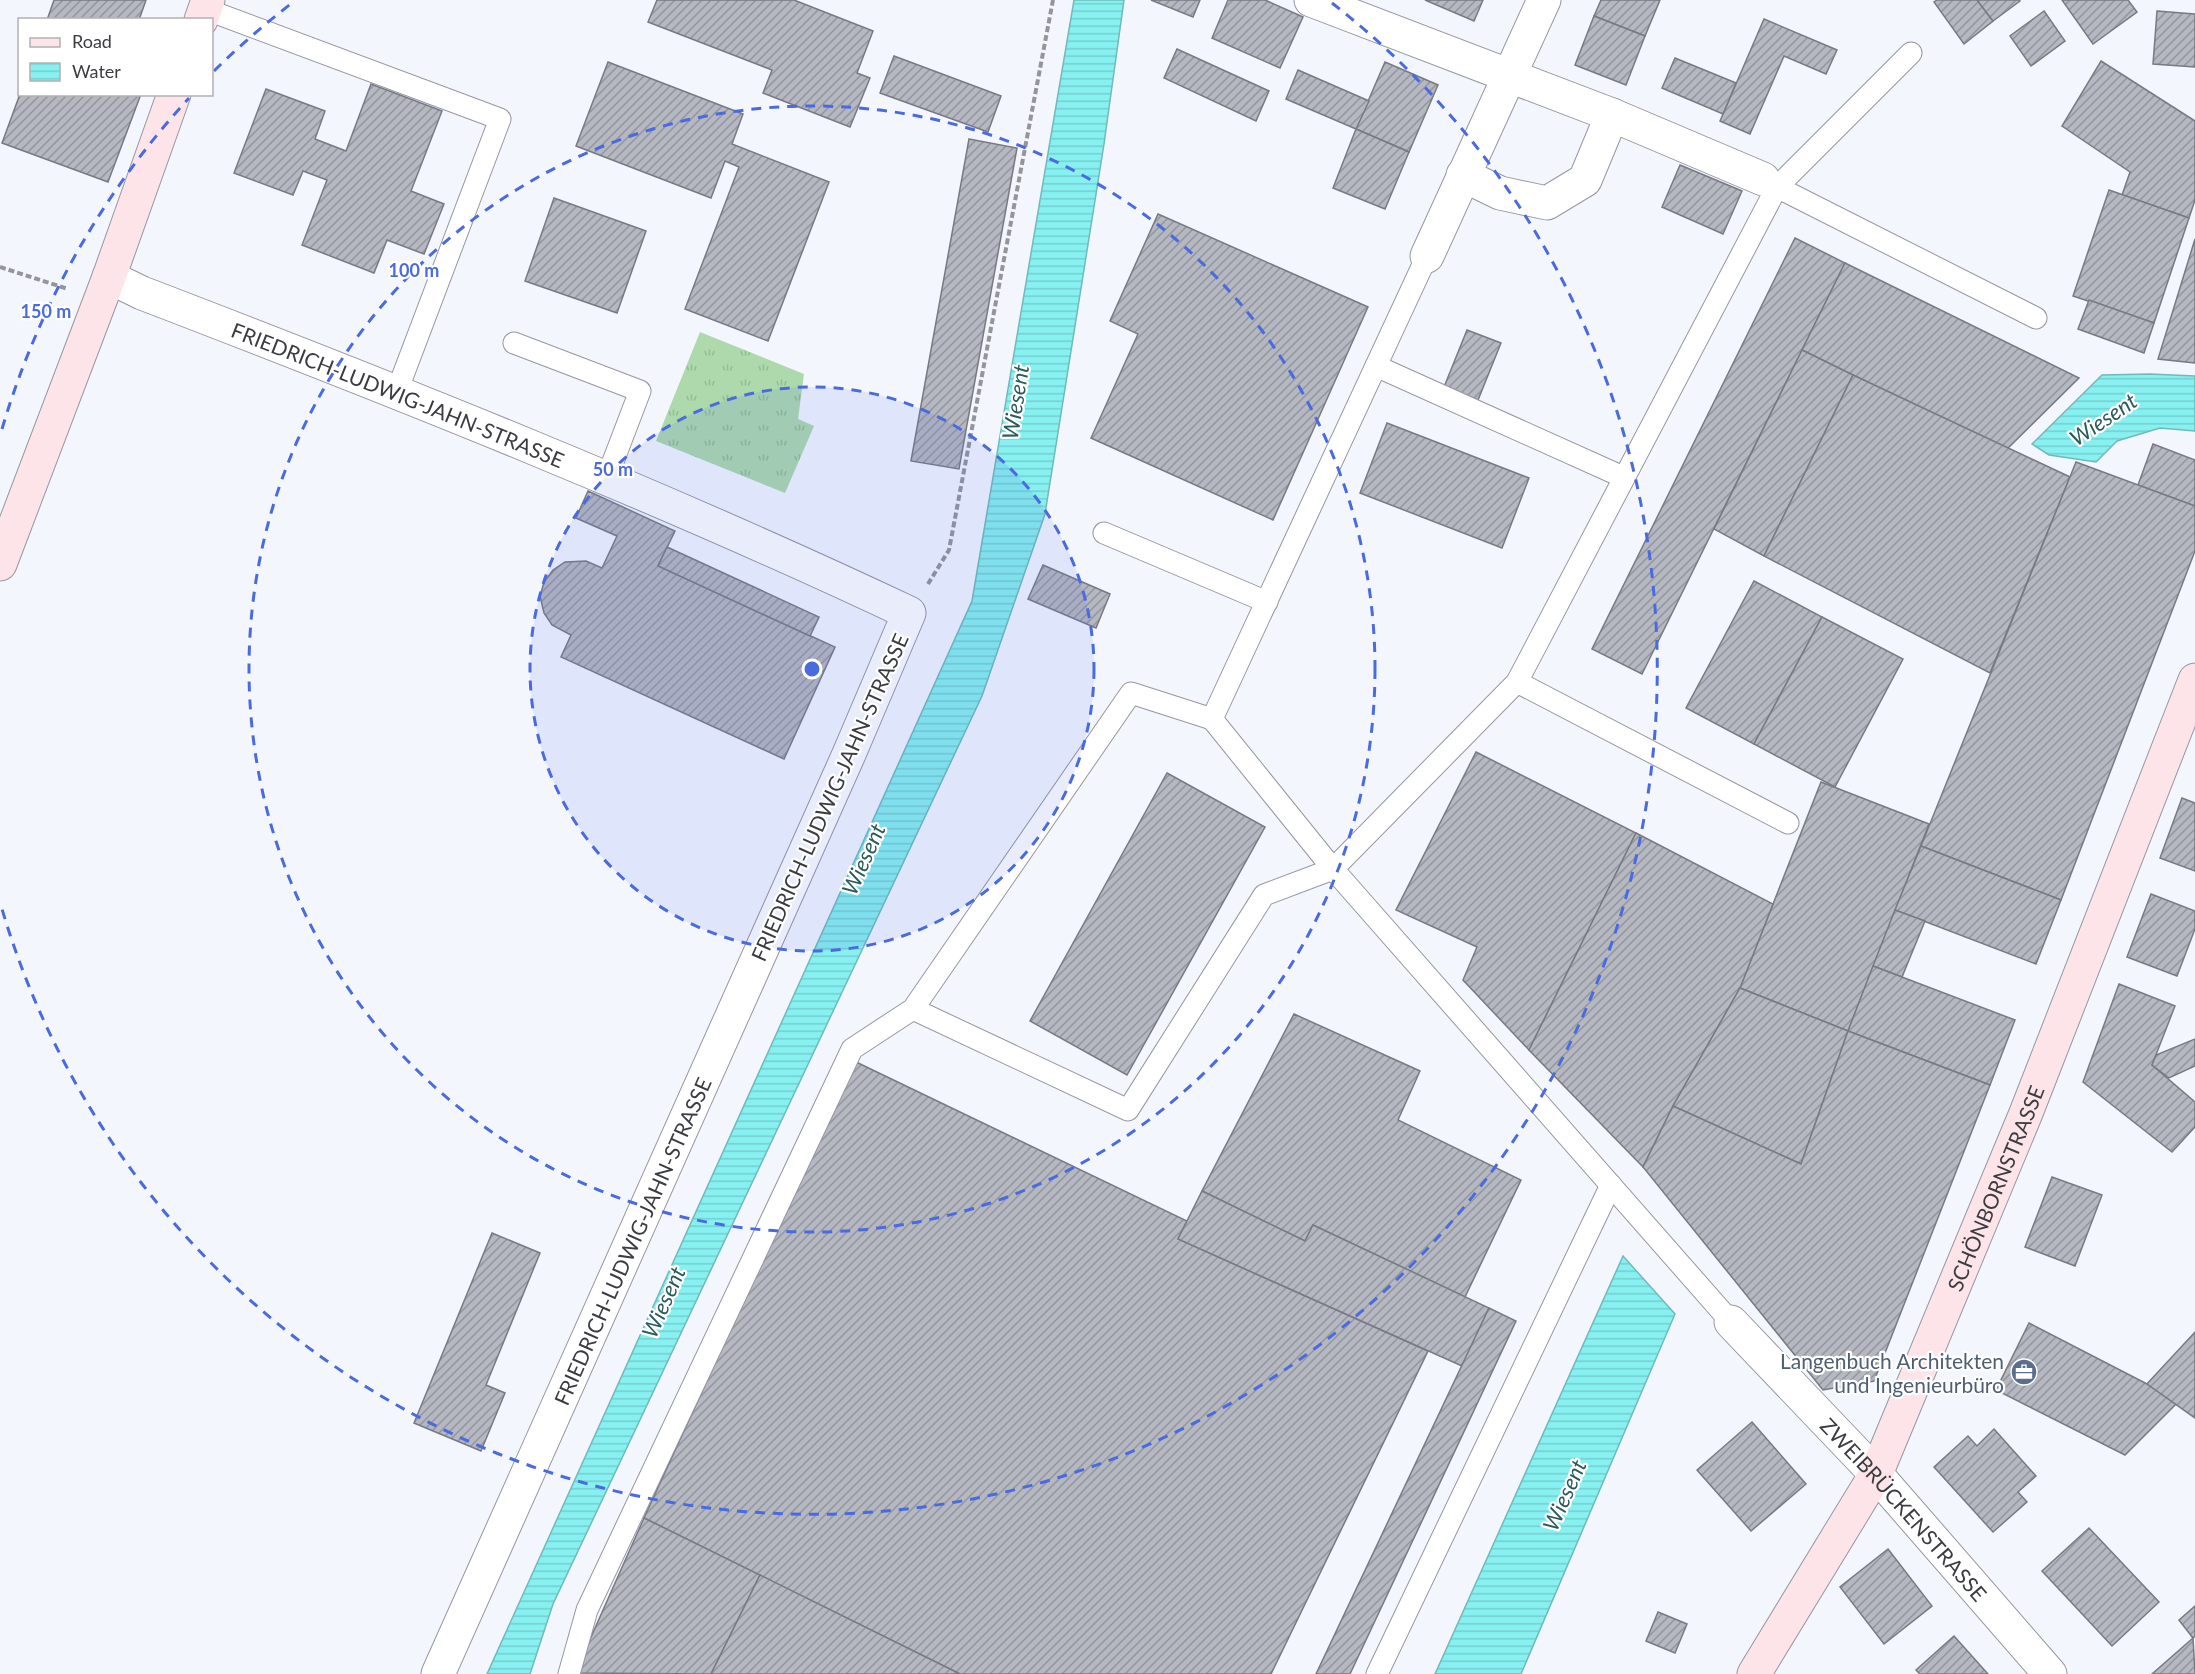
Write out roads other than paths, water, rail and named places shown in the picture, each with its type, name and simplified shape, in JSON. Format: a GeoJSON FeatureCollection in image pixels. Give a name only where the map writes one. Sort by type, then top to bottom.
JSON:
{"type":"FeatureCollection","features":[{"type":"Feature","properties":{"kind":"street"},"geometry":{"type":"LineString","coordinates":[[1311,0],[1612,115],[1770,183]]}},
{"type":"Feature","properties":{"kind":"street"},"geometry":{"type":"LineString","coordinates":[[1427,256],[1544,0]]}},
{"type":"Feature","properties":{"kind":"street"},"geometry":{"type":"LineString","coordinates":[[0,564],[105,288],[173,96]]}},
{"type":"Feature","properties":{"kind":"street"},"geometry":{"type":"LineString","coordinates":[[1463,175],[1500,193],[1547,203],[1585,180],[1612,115]]}},
{"type":"Feature","properties":{"kind":"street","name":"FRIEDRICH-LUDWIG-JAHN-STRASSE"},"geometry":{"type":"LineString","coordinates":[[105,288],[142,293],[397,391],[828,575],[909,614],[844,765],[438,1674]]}},
{"type":"Feature","properties":{"kind":"street","name":"SCHÖNBORNSTRASSE"},"geometry":{"type":"LineString","coordinates":[[1754,1674],[1876,1474],[2026,1113],[2195,680]]}},
{"type":"Feature","properties":{"kind":"street","name":"ZWEIBRÜCKENSTRASSE"},"geometry":{"type":"LineString","coordinates":[[1731,1322],[1876,1474],[2050,1674]]}},
{"type":"Feature","properties":{"kind":"lane"},"geometry":{"type":"LineString","coordinates":[[205,9],[500,119],[397,391]]}},
{"type":"Feature","properties":{"kind":"lane"},"geometry":{"type":"LineString","coordinates":[[913,1009],[1128,1110],[1264,895],[1333,869],[1517,682],[1623,477],[1770,183],[1911,53]]}},
{"type":"Feature","properties":{"kind":"lane"},"geometry":{"type":"LineString","coordinates":[[1770,183],[2036,318]]}},
{"type":"Feature","properties":{"kind":"lane"},"geometry":{"type":"LineString","coordinates":[[1212,720],[1427,256]]}},
{"type":"Feature","properties":{"kind":"lane"},"geometry":{"type":"LineString","coordinates":[[514,343],[640,391],[606,480]]}},
{"type":"Feature","properties":{"kind":"lane"},"geometry":{"type":"LineString","coordinates":[[1376,366],[1623,477]]}},
{"type":"Feature","properties":{"kind":"lane"},"geometry":{"type":"LineString","coordinates":[[1104,533],[1267,602]]}},
{"type":"Feature","properties":{"kind":"lane"},"geometry":{"type":"LineString","coordinates":[[1517,682],[1788,823]]}},
{"type":"Feature","properties":{"kind":"lane"},"geometry":{"type":"LineString","coordinates":[[569,1674],[587,1610],[852,1049],[913,1009],[1131,693],[1212,720],[1333,869],[1731,1322]]}},
{"type":"Feature","properties":{"kind":"lane"},"geometry":{"type":"LineString","coordinates":[[1377,1674],[1611,1185]]}},
{"type":"Feature","properties":{"kind":"water","name":"Wiesent"},"geometry":{"type":"Polygon","coordinates":[[[1074,0],[1124,0],[1104,144],[1045,514],[982,696],[553,1604],[530,1674],[487,1674],[972,601],[1074,0]]]}},
{"type":"Feature","properties":{"kind":"water","name":"Wiesent"},"geometry":{"type":"Polygon","coordinates":[[[2102,375],[2195,376],[2195,431],[2160,428],[2117,441],[2096,462],[2049,455],[2032,444],[2102,375]]]}},
{"type":"Feature","properties":{"kind":"water","name":"Wiesent"},"geometry":{"type":"Polygon","coordinates":[[[1623,1256],[1675,1314],[1521,1674],[1435,1674],[1623,1256]]]}},
{"type":"Feature","properties":{"kind":"place","name":"Langenbuch Architekten und Ingenieurbüro"},"geometry":{"type":"Point","coordinates":[2024,1372]}}]}
